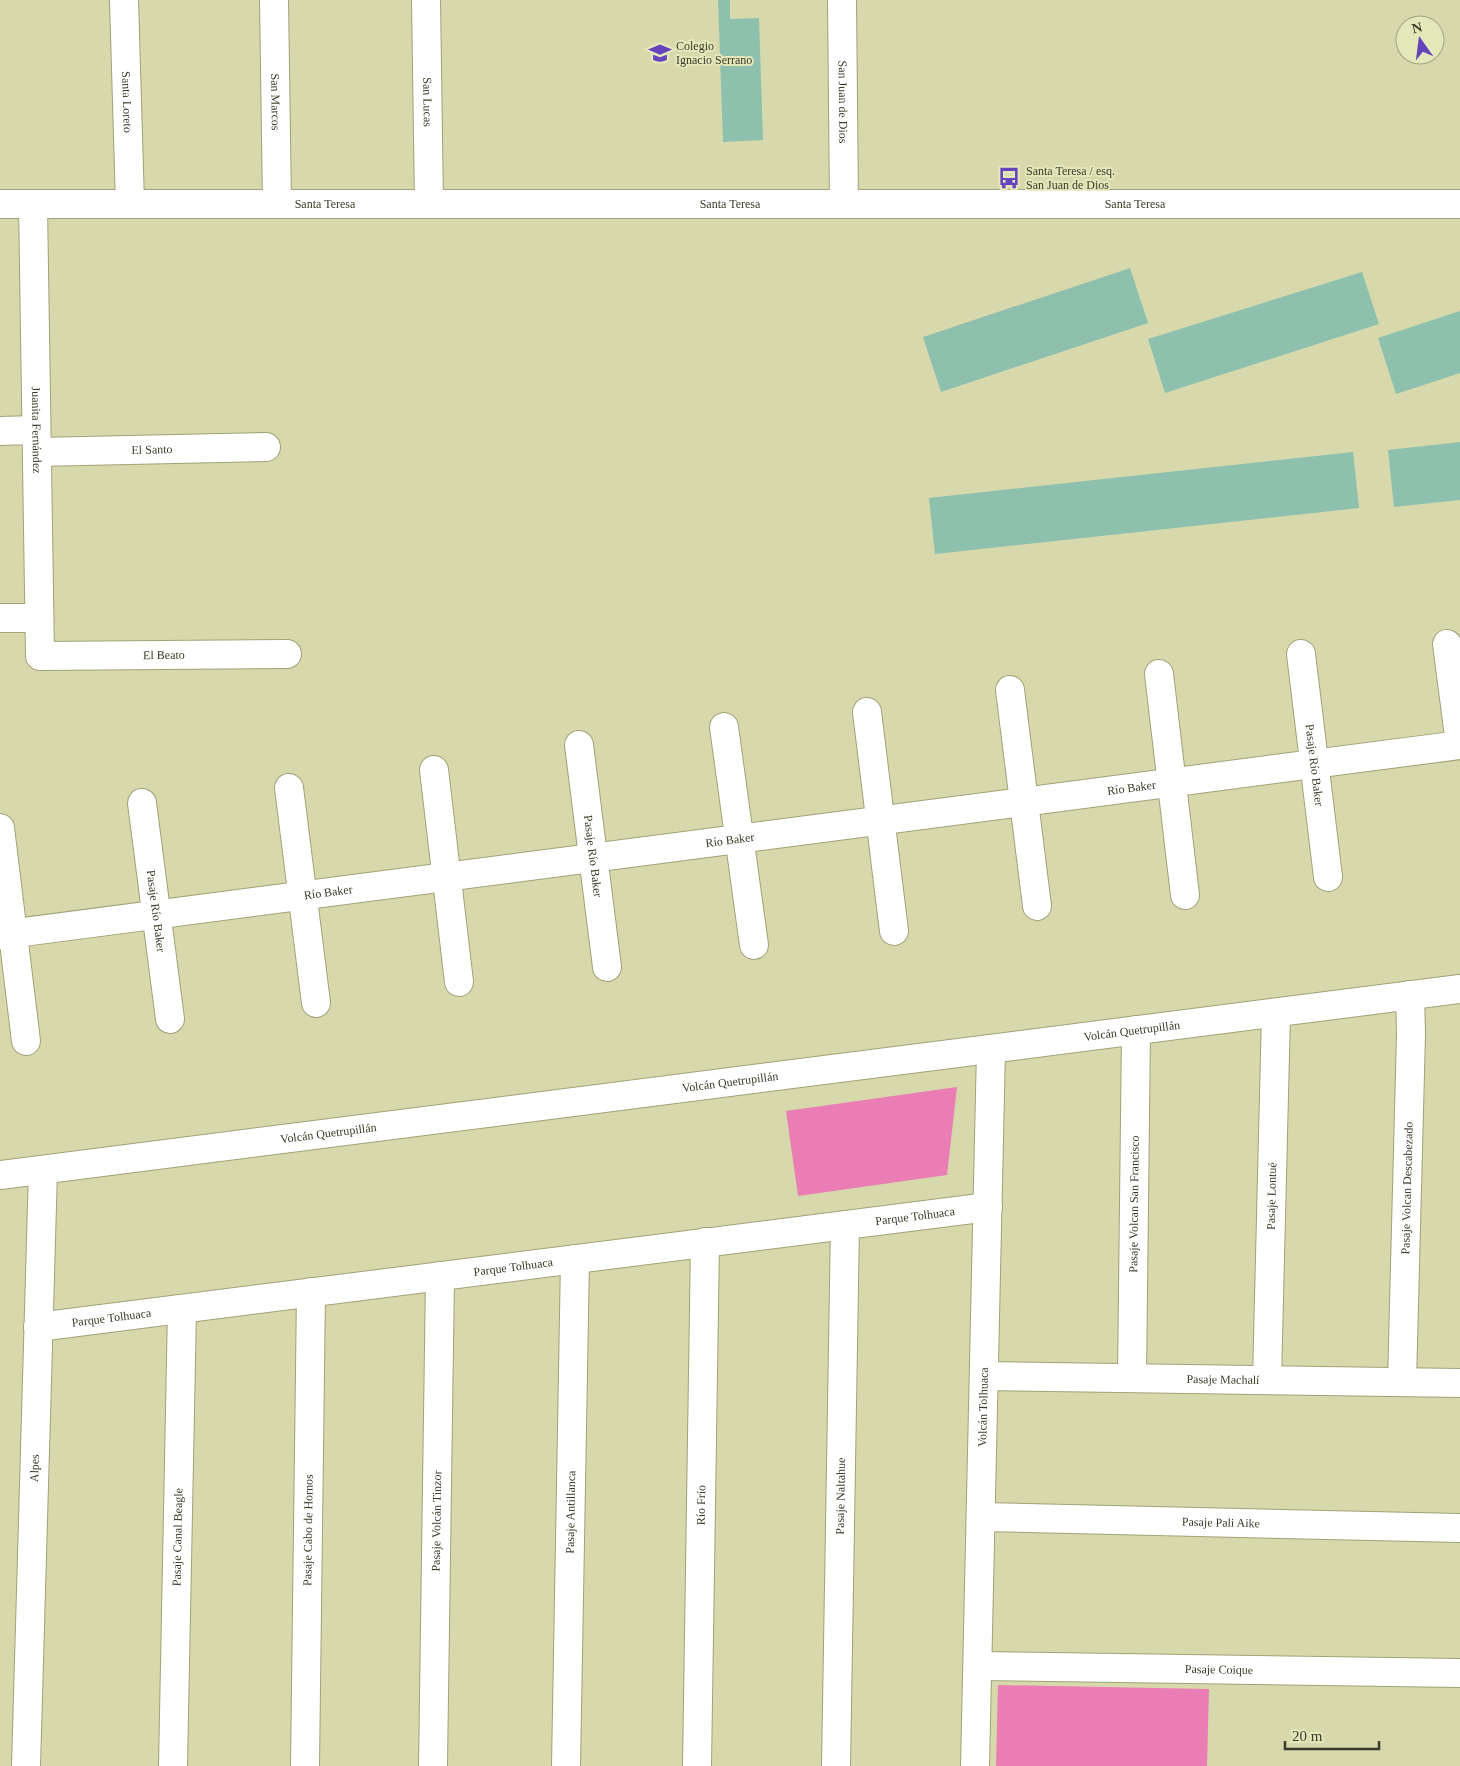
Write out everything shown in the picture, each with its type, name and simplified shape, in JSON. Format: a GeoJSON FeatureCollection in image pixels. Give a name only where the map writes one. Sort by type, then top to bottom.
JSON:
{"type":"FeatureCollection","features":[{"type":"Feature","properties":{"kind":"street","name":"Santa Loreto"},"geometry":{"type":"LineString","coordinates":[[124,0],[130,204]]}},
{"type":"Feature","properties":{"kind":"street","name":"San Marcos"},"geometry":{"type":"LineString","coordinates":[[274,0],[278,204]]}},
{"type":"Feature","properties":{"kind":"street","name":"San Lucas"},"geometry":{"type":"LineString","coordinates":[[426,0],[429,204]]}},
{"type":"Feature","properties":{"kind":"street","name":"San Juan de Dios"},"geometry":{"type":"LineString","coordinates":[[842,0],[844,204]]}},
{"type":"Feature","properties":{"kind":"street","name":"Santa Teresa"},"geometry":{"type":"LineString","coordinates":[[0,204],[1460,204]]}},
{"type":"Feature","properties":{"kind":"street","name":"Juanita Fernández"},"geometry":{"type":"LineString","coordinates":[[33,204],[40,656]]}},
{"type":"Feature","properties":{"kind":"street","name":"El Santo"},"geometry":{"type":"LineString","coordinates":[[0,431],[37,441],[266,447]]}},
{"type":"Feature","properties":{"kind":"street"},"geometry":{"type":"LineString","coordinates":[[0,618],[39,618]]}},
{"type":"Feature","properties":{"kind":"street"},"geometry":{"type":"LineString","coordinates":[[1447,644],[1460,744]]}},
{"type":"Feature","properties":{"kind":"street","name":"El Beato"},"geometry":{"type":"LineString","coordinates":[[40,656],[287,654]]}},
{"type":"Feature","properties":{"kind":"street","name":"Pasaje Río Baker"},"geometry":{"type":"LineString","coordinates":[[1301,654],[1328,877]]}},
{"type":"Feature","properties":{"kind":"street"},"geometry":{"type":"LineString","coordinates":[[1159,674],[1184,895]]}},
{"type":"Feature","properties":{"kind":"street"},"geometry":{"type":"LineString","coordinates":[[1010,690],[1037,906]]}},
{"type":"Feature","properties":{"kind":"street"},"geometry":{"type":"LineString","coordinates":[[867,712],[894,931]]}},
{"type":"Feature","properties":{"kind":"street"},"geometry":{"type":"LineString","coordinates":[[724,727],[754,945]]}},
{"type":"Feature","properties":{"kind":"street","name":"Río Baker"},"geometry":{"type":"LineString","coordinates":[[6,935],[1460,744]]}},
{"type":"Feature","properties":{"kind":"street","name":"Pasaje Río Baker"},"geometry":{"type":"LineString","coordinates":[[579,746],[606,967]]}},
{"type":"Feature","properties":{"kind":"street"},"geometry":{"type":"LineString","coordinates":[[434,770],[459,982]]}},
{"type":"Feature","properties":{"kind":"street"},"geometry":{"type":"LineString","coordinates":[[289,788],[316,1003]]}},
{"type":"Feature","properties":{"kind":"street","name":"Pasaje Río Baker"},"geometry":{"type":"LineString","coordinates":[[142,803],[170,1020]]}},
{"type":"Feature","properties":{"kind":"street"},"geometry":{"type":"LineString","coordinates":[[0,828],[6,935],[26,1041]]}},
{"type":"Feature","properties":{"kind":"street","name":"Volcán Quetrupillán"},"geometry":{"type":"LineString","coordinates":[[0,1175],[1460,989]]}},
{"type":"Feature","properties":{"kind":"street","name":"Pasaje Volcan Descabezado"},"geometry":{"type":"LineString","coordinates":[[1402,1382],[1411,1034],[1410,995]]}},
{"type":"Feature","properties":{"kind":"street","name":"Pasaje Lontué"},"geometry":{"type":"LineString","coordinates":[[1267,1380],[1276,1013]]}},
{"type":"Feature","properties":{"kind":"street","name":"Pasaje Volcan San Francisco"},"geometry":{"type":"LineString","coordinates":[[1132,1378],[1136,1030]]}},
{"type":"Feature","properties":{"kind":"street","name":"Volcán Tolhuaca"},"geometry":{"type":"LineString","coordinates":[[976,1766],[991,1049]]}},
{"type":"Feature","properties":{"kind":"street","name":"Alpes"},"geometry":{"type":"LineString","coordinates":[[26,1766],[43,1170]]}},
{"type":"Feature","properties":{"kind":"street","name":"Parque Tolhuaca"},"geometry":{"type":"LineString","coordinates":[[38,1327],[988,1207]]}},
{"type":"Feature","properties":{"kind":"street","name":"Pasaje Naltahue"},"geometry":{"type":"LineString","coordinates":[[836,1766],[845,1225]]}},
{"type":"Feature","properties":{"kind":"street","name":"Río Frío"},"geometry":{"type":"LineString","coordinates":[[697,1766],[705,1242]]}},
{"type":"Feature","properties":{"kind":"street","name":"Pasaje Antillanca"},"geometry":{"type":"LineString","coordinates":[[566,1766],[575,1259]]}},
{"type":"Feature","properties":{"kind":"street","name":"Pasaje Volcán Tinzor"},"geometry":{"type":"LineString","coordinates":[[433,1766],[440,1276]]}},
{"type":"Feature","properties":{"kind":"street","name":"Pasaje Cabo de Hornos"},"geometry":{"type":"LineString","coordinates":[[305,1766],[311,1292]]}},
{"type":"Feature","properties":{"kind":"street","name":"Pasaje Canal Beagle"},"geometry":{"type":"LineString","coordinates":[[173,1766],[182,1309]]}},
{"type":"Feature","properties":{"kind":"street","name":"Pasaje Machalí"},"geometry":{"type":"LineString","coordinates":[[985,1376],[1460,1383]]}},
{"type":"Feature","properties":{"kind":"street","name":"Pasaje Pali Aike"},"geometry":{"type":"LineString","coordinates":[[981,1517],[1460,1528]]}},
{"type":"Feature","properties":{"kind":"street","name":"Pasaje Coique"},"geometry":{"type":"LineString","coordinates":[[978,1666],[1460,1673]]}},
{"type":"Feature","properties":{"kind":"shaded area"},"geometry":{"type":"Polygon","coordinates":[[[957,1087],[947,1175],[798,1196],[786,1111],[957,1087]]]}},
{"type":"Feature","properties":{"kind":"shaded area"},"geometry":{"type":"Polygon","coordinates":[[[998,1685],[1209,1689],[1207,1766],[996,1766],[998,1685]]]}},
{"type":"Feature","properties":{"kind":"building"},"geometry":{"type":"Polygon","coordinates":[[[718,0],[730,0],[730,19],[759,18],[763,140],[723,142],[718,0]]]}},
{"type":"Feature","properties":{"kind":"building"},"geometry":{"type":"Polygon","coordinates":[[[1130,268],[1148,323],[941,392],[923,337],[1130,268]]]}},
{"type":"Feature","properties":{"kind":"building"},"geometry":{"type":"Polygon","coordinates":[[[1362,272],[1379,324],[1165,393],[1148,339],[1362,272]]]}},
{"type":"Feature","properties":{"kind":"building"},"geometry":{"type":"Polygon","coordinates":[[[1460,311],[1460,373],[1396,394],[1378,338],[1460,311]]]}},
{"type":"Feature","properties":{"kind":"building"},"geometry":{"type":"Polygon","coordinates":[[[1460,442],[1460,500],[1394,507],[1388,450],[1460,442]]]}},
{"type":"Feature","properties":{"kind":"building"},"geometry":{"type":"Polygon","coordinates":[[[1353,452],[1359,508],[935,554],[929,498],[1353,452]]]}},
{"type":"Feature","properties":{"kind":"place","name":"Colegio Ignacio Serrano"},"geometry":{"type":"Point","coordinates":[660,53]}},
{"type":"Feature","properties":{"kind":"place","name":"Santa Teresa / esq. San Juan de Dios"},"geometry":{"type":"Point","coordinates":[1009,178]}}]}
